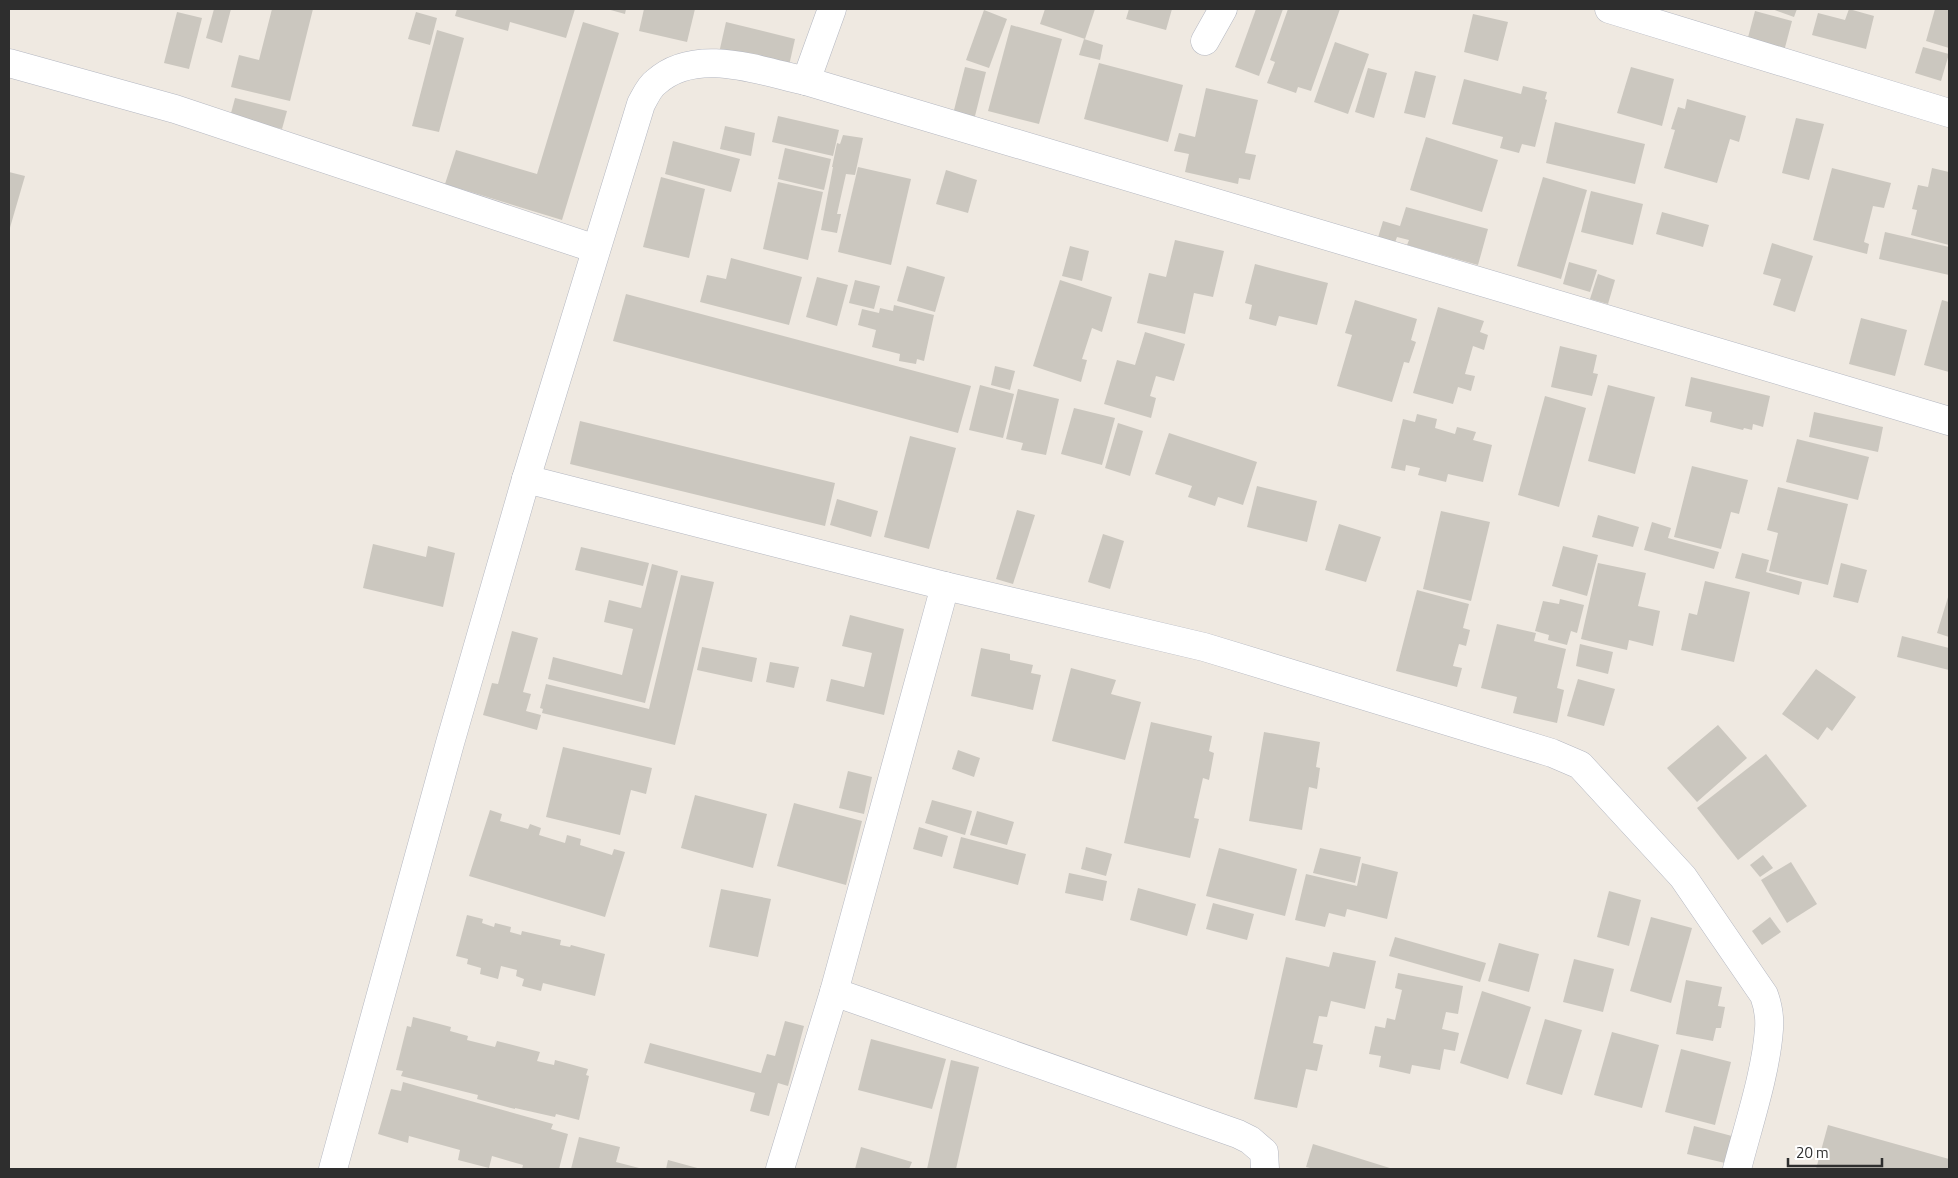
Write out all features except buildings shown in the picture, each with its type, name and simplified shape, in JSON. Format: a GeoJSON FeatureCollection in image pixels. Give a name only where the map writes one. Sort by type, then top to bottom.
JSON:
{"type":"FeatureCollection","features":[{"type":"Feature","properties":{"kind":"street"},"geometry":{"type":"LineString","coordinates":[[806,81],[832,9]]}},
{"type":"Feature","properties":{"kind":"street"},"geometry":{"type":"LineString","coordinates":[[1205,41],[1223,9]]}},
{"type":"Feature","properties":{"kind":"street"},"geometry":{"type":"LineString","coordinates":[[1609,9],[1949,113]]}},
{"type":"Feature","properties":{"kind":"street"},"geometry":{"type":"LineString","coordinates":[[333,1169],[450,743],[526,479],[641,104],[654,82],[675,69],[701,62],[729,65],[806,81],[1949,421]]}},
{"type":"Feature","properties":{"kind":"street"},"geometry":{"type":"LineString","coordinates":[[9,63],[174,109],[596,249]]}},
{"type":"Feature","properties":{"kind":"street"},"geometry":{"type":"LineString","coordinates":[[526,479],[945,586],[1204,647],[1552,753],[1580,764],[1684,877],[1764,995],[1768,1008],[1770,1028],[1764,1063],[1737,1169]]}},
{"type":"Feature","properties":{"kind":"street"},"geometry":{"type":"LineString","coordinates":[[780,1169],[834,992],[945,586]]}},
{"type":"Feature","properties":{"kind":"street"},"geometry":{"type":"LineString","coordinates":[[834,992],[1238,1134],[1250,1140],[1264,1152],[1265,1169]]}}]}
